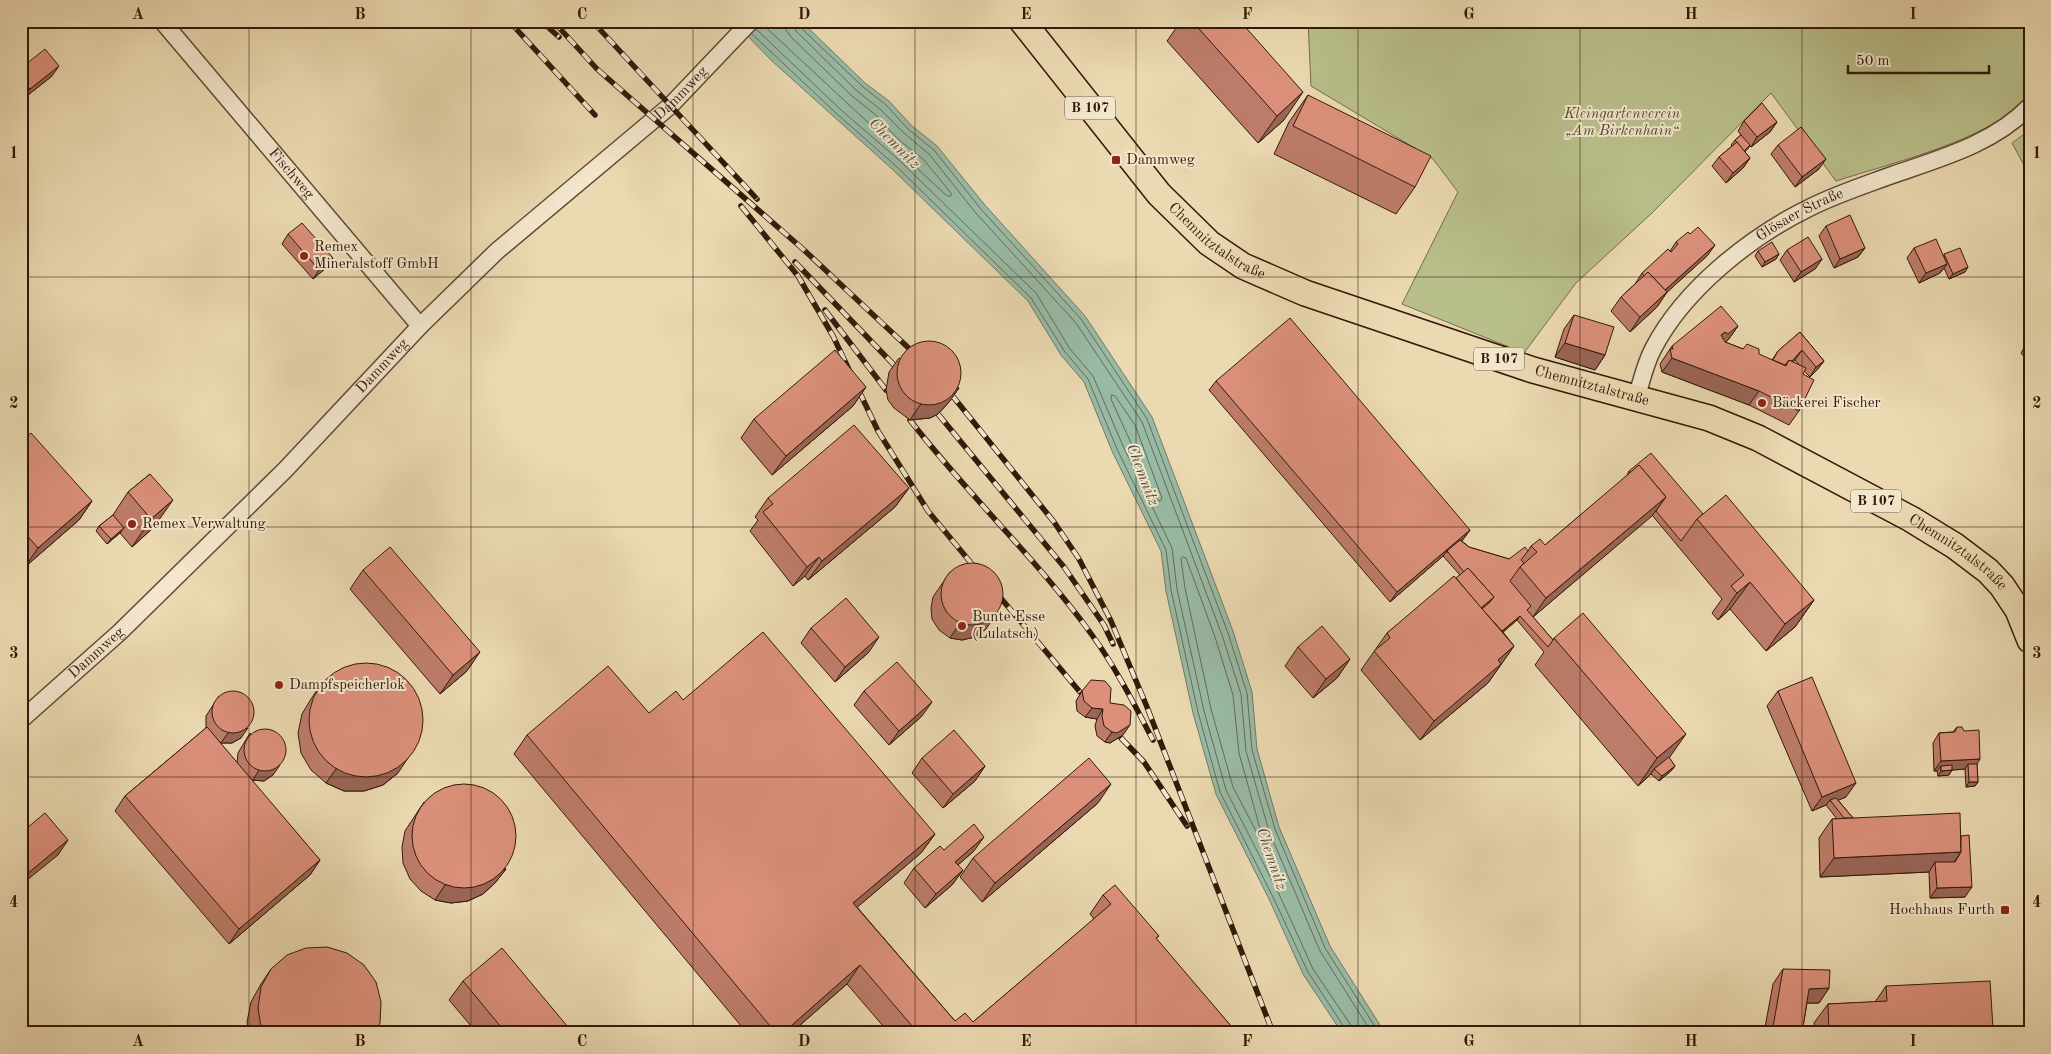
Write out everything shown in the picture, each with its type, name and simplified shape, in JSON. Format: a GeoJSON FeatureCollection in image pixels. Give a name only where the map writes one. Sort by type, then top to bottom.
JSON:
{"type":"FeatureCollection","features":[{"type":"Feature","properties":{"kind":"main road","name":"Chemnitztalstraße"},"geometry":{"type":"LineString","coordinates":[[1022,21],[1159,194],[1209,243],[1243,266],[1305,293],[1533,370],[1709,418],[1737,428],[1911,519],[1955,546],[1988,571],[2002,586],[2018,610],[2030,640]]}},
{"type":"Feature","properties":{"kind":"street","name":"Fischweg"},"geometry":{"type":"LineString","coordinates":[[162,21],[420,326]]}},
{"type":"Feature","properties":{"kind":"street","name":"Dammweg"},"geometry":{"type":"LineString","coordinates":[[21,720],[120,632],[285,470],[420,326],[497,251],[670,106],[751,21]]}},
{"type":"Feature","properties":{"kind":"street","name":"Glösaer Straße"},"geometry":{"type":"LineString","coordinates":[[1636,399],[1652,350],[1674,313],[1695,290],[1748,246],[1781,224],[1826,200],[1955,153],[1993,136],[2030,106]]}},
{"type":"Feature","properties":{"kind":"green space","name":"Kleingartenverein „Am Birkenhain“"},"geometry":{"type":"Polygon","coordinates":[[[1308,21],[2030,21],[2030,97],[1989,126],[1965,138],[1912,158],[1836,181],[1771,93],[1652,213],[1576,283],[1524,353],[1402,304],[1458,192],[1433,159],[1311,86],[1308,21]]]}},
{"type":"Feature","properties":{"kind":"green space"},"geometry":{"type":"Polygon","coordinates":[[[2030,130],[2030,176],[2012,143],[2030,130]]]}},
{"type":"Feature","properties":{"kind":"water","name":"Chemnitz"},"geometry":{"type":"Polygon","coordinates":[[[733,21],[801,21],[865,83],[889,101],[911,125],[937,146],[984,204],[1085,316],[1152,417],[1233,631],[1252,692],[1257,749],[1279,827],[1330,946],[1385,1033],[1342,1033],[1303,974],[1269,899],[1216,794],[1193,713],[1166,591],[1161,551],[1112,451],[1084,382],[1061,355],[1028,301],[892,169],[772,61],[733,21]]]}},
{"type":"Feature","properties":{"kind":"building"},"geometry":{"type":"Polygon","coordinates":[[[1192,21],[1240,21],[1303,92],[1277,116],[1192,21]]]}},
{"type":"Feature","properties":{"kind":"building"},"geometry":{"type":"Polygon","coordinates":[[[45,49],[59,66],[30,89],[21,79],[21,68],[45,49]]]}},
{"type":"Feature","properties":{"kind":"building"},"geometry":{"type":"Polygon","coordinates":[[[1308,95],[1431,156],[1415,187],[1293,126],[1308,95]]]}},
{"type":"Feature","properties":{"kind":"building"},"geometry":{"type":"Polygon","coordinates":[[[1762,103],[1777,122],[1757,137],[1744,121],[1762,103]]]}},
{"type":"Feature","properties":{"kind":"building"},"geometry":{"type":"Polygon","coordinates":[[[1801,127],[1826,159],[1802,177],[1778,145],[1801,127]]]}},
{"type":"Feature","properties":{"kind":"building"},"geometry":{"type":"Polygon","coordinates":[[[1741,135],[1750,145],[1744,151],[1735,140],[1741,135]]]}},
{"type":"Feature","properties":{"kind":"building"},"geometry":{"type":"Polygon","coordinates":[[[1737,142],[1750,158],[1733,173],[1719,157],[1737,142]]]}},
{"type":"Feature","properties":{"kind":"building"},"geometry":{"type":"Polygon","coordinates":[[[1850,215],[1865,248],[1840,259],[1826,226],[1850,215]]]}},
{"type":"Feature","properties":{"kind":"building"},"geometry":{"type":"Polygon","coordinates":[[[302,223],[333,258],[319,270],[288,234],[302,223]]]}},
{"type":"Feature","properties":{"kind":"building"},"geometry":{"type":"Polygon","coordinates":[[[1698,227],[1715,245],[1665,290],[1648,272],[1644,276],[1642,273],[1668,249],[1671,252],[1678,244],[1676,242],[1688,232],[1690,234],[1698,227]]]}},
{"type":"Feature","properties":{"kind":"building"},"geometry":{"type":"Polygon","coordinates":[[[1808,237],[1822,259],[1801,272],[1787,250],[1808,237]]]}},
{"type":"Feature","properties":{"kind":"building"},"geometry":{"type":"Polygon","coordinates":[[[1936,239],[1947,264],[1926,273],[1914,248],[1936,239]]]}},
{"type":"Feature","properties":{"kind":"building"},"geometry":{"type":"Polygon","coordinates":[[[1772,242],[1779,254],[1765,262],[1758,251],[1772,242]]]}},
{"type":"Feature","properties":{"kind":"building"},"geometry":{"type":"Polygon","coordinates":[[[1960,248],[1968,267],[1953,274],[1944,254],[1960,248]]]}},
{"type":"Feature","properties":{"kind":"building"},"geometry":{"type":"Polygon","coordinates":[[[1648,272],[1667,292],[1640,317],[1621,297],[1648,272]]]}},
{"type":"Feature","properties":{"kind":"building"},"geometry":{"type":"Polygon","coordinates":[[[1721,306],[1738,326],[1728,334],[1725,332],[1721,335],[1725,342],[1743,349],[1747,344],[1759,349],[1759,354],[1786,366],[1789,360],[1806,368],[1803,374],[1814,380],[1799,411],[1759,391],[1672,358],[1670,349],[1673,349],[1672,346],[1721,306]]]}},
{"type":"Feature","properties":{"kind":"building"},"geometry":{"type":"Polygon","coordinates":[[[1574,315],[1614,327],[1605,355],[1565,343],[1574,315]]]}},
{"type":"Feature","properties":{"kind":"building"},"geometry":{"type":"Polygon","coordinates":[[[1290,318],[1470,530],[1397,592],[1216,381],[1290,318]]]}},
{"type":"Feature","properties":{"kind":"building"},"geometry":{"type":"Polygon","coordinates":[[[1800,332],[1824,361],[1816,367],[1802,350],[1792,361],[1789,360],[1785,365],[1773,360],[1778,351],[1800,332]]]}},
{"type":"Feature","properties":{"kind":"building"},"geometry":{"type":"Polygon","coordinates":[[[923,341],[935,341],[952,350],[959,361],[961,373],[959,385],[952,396],[935,405],[923,405],[911,400],[902,391],[897,379],[897,367],[902,355],[911,346],[923,341]]]}},
{"type":"Feature","properties":{"kind":"building"},"geometry":{"type":"Polygon","coordinates":[[[835,350],[866,387],[786,456],[754,419],[835,350]]]}},
{"type":"Feature","properties":{"kind":"building"},"geometry":{"type":"Polygon","coordinates":[[[854,425],[909,488],[822,561],[819,557],[807,567],[763,512],[773,504],[768,498],[854,425]]]}},
{"type":"Feature","properties":{"kind":"building"},"geometry":{"type":"Polygon","coordinates":[[[31,433],[92,501],[38,548],[21,529],[21,441],[31,433]]]}},
{"type":"Feature","properties":{"kind":"building"},"geometry":{"type":"Polygon","coordinates":[[[1651,453],[1703,514],[1681,541],[1656,511],[1666,497],[1639,465],[1630,473],[1629,471],[1651,453]]]}},
{"type":"Feature","properties":{"kind":"building"},"geometry":{"type":"Polygon","coordinates":[[[1639,465],[1666,497],[1546,598],[1520,567],[1537,552],[1531,546],[1540,539],[1545,545],[1639,465]]]}},
{"type":"Feature","properties":{"kind":"building"},"geometry":{"type":"Polygon","coordinates":[[[150,474],[173,500],[151,519],[128,492],[150,474]]]}},
{"type":"Feature","properties":{"kind":"building"},"geometry":{"type":"Polygon","coordinates":[[[1726,495],[1814,600],[1785,624],[1750,582],[1737,593],[1731,586],[1744,575],[1697,519],[1726,495]]]}},
{"type":"Feature","properties":{"kind":"building"},"geometry":{"type":"Polygon","coordinates":[[[113,515],[124,528],[111,539],[99,526],[113,515]]]}},
{"type":"Feature","properties":{"kind":"building"},"geometry":{"type":"Polygon","coordinates":[[[1460,540],[1469,547],[1509,559],[1525,547],[1528,551],[1521,560],[1524,563],[1510,581],[1531,606],[1527,610],[1553,640],[1548,647],[1520,616],[1502,631],[1482,609],[1494,597],[1468,568],[1464,572],[1447,551],[1460,540]]]}},
{"type":"Feature","properties":{"kind":"building"},"geometry":{"type":"Polygon","coordinates":[[[390,547],[480,652],[453,675],[363,570],[390,547]]]}},
{"type":"Feature","properties":{"kind":"building"},"geometry":{"type":"Polygon","coordinates":[[[972,563],[989,568],[994,572],[998,577],[1003,594],[998,611],[994,616],[989,620],[972,625],[955,620],[950,616],[946,611],[941,594],[946,577],[950,572],[955,568],[972,563]]]}},
{"type":"Feature","properties":{"kind":"building"},"geometry":{"type":"Polygon","coordinates":[[[1468,568],[1494,597],[1481,608],[1456,578],[1468,568]]]}},
{"type":"Feature","properties":{"kind":"building"},"geometry":{"type":"Polygon","coordinates":[[[1454,576],[1514,646],[1498,660],[1501,664],[1434,721],[1374,651],[1390,638],[1387,633],[1454,576]]]}},
{"type":"Feature","properties":{"kind":"building"},"geometry":{"type":"Polygon","coordinates":[[[846,598],[879,637],[845,667],[811,628],[846,598]]]}},
{"type":"Feature","properties":{"kind":"building"},"geometry":{"type":"Polygon","coordinates":[[[1583,613],[1686,734],[1657,758],[1554,638],[1583,613]]]}},
{"type":"Feature","properties":{"kind":"building"},"geometry":{"type":"Polygon","coordinates":[[[1322,626],[1350,659],[1326,679],[1298,647],[1322,626]]]}},
{"type":"Feature","properties":{"kind":"building"},"geometry":{"type":"Polygon","coordinates":[[[763,632],[935,834],[853,903],[955,1021],[965,1013],[973,1022],[1111,904],[1103,895],[1115,885],[1159,936],[1156,938],[1237,1033],[918,1033],[860,965],[783,1033],[776,1033],[527,735],[608,666],[649,713],[676,691],[683,700],[763,632]]]}},
{"type":"Feature","properties":{"kind":"building"},"geometry":{"type":"Polygon","coordinates":[[[897,662],[932,702],[899,731],[864,691],[897,662]]]}},
{"type":"Feature","properties":{"kind":"building"},"geometry":{"type":"Polygon","coordinates":[[[366,663],[388,668],[406,680],[418,698],[423,720],[418,742],[406,760],[388,772],[366,777],[344,772],[326,760],[314,742],[309,720],[314,698],[326,680],[344,668],[366,663]]]}},
{"type":"Feature","properties":{"kind":"building"},"geometry":{"type":"Polygon","coordinates":[[[1812,677],[1856,783],[1822,797],[1778,691],[1812,677]]]}},
{"type":"Feature","properties":{"kind":"building"},"geometry":{"type":"Polygon","coordinates":[[[1091,680],[1105,681],[1111,688],[1110,703],[1124,705],[1131,711],[1130,725],[1117,733],[1104,726],[1103,709],[1092,708],[1084,701],[1082,691],[1091,680]]]}},
{"type":"Feature","properties":{"kind":"building"},"geometry":{"type":"Polygon","coordinates":[[[237,691],[245,694],[251,700],[254,712],[251,724],[245,730],[229,733],[221,730],[215,724],[212,708],[215,700],[221,694],[237,691]]]}},
{"type":"Feature","properties":{"kind":"building"},"geometry":{"type":"Polygon","coordinates":[[[207,727],[320,860],[239,929],[125,796],[207,727]]]}},
{"type":"Feature","properties":{"kind":"building"},"geometry":{"type":"Polygon","coordinates":[[[1957,727],[1962,727],[1964,731],[1979,730],[1980,759],[1941,761],[1939,733],[1955,732],[1957,727]]]}},
{"type":"Feature","properties":{"kind":"building"},"geometry":{"type":"Polygon","coordinates":[[[269,729],[277,732],[283,738],[286,750],[283,762],[277,768],[261,771],[253,768],[247,762],[244,746],[247,738],[253,732],[269,729]]]}},
{"type":"Feature","properties":{"kind":"building"},"geometry":{"type":"Polygon","coordinates":[[[954,730],[985,766],[953,794],[922,758],[954,730]]]}},
{"type":"Feature","properties":{"kind":"building"},"geometry":{"type":"Polygon","coordinates":[[[1669,757],[1675,766],[1662,776],[1654,769],[1669,757]]]}},
{"type":"Feature","properties":{"kind":"building"},"geometry":{"type":"Polygon","coordinates":[[[1089,758],[1111,784],[995,883],[973,858],[1089,758]]]}},
{"type":"Feature","properties":{"kind":"building"},"geometry":{"type":"Polygon","coordinates":[[[1968,764],[1977,764],[1978,782],[1969,782],[1968,764]]]}},
{"type":"Feature","properties":{"kind":"building"},"geometry":{"type":"Polygon","coordinates":[[[1952,765],[1952,770],[1941,771],[1941,766],[1952,765]]]}},
{"type":"Feature","properties":{"kind":"building"},"geometry":{"type":"Polygon","coordinates":[[[464,784],[484,788],[501,799],[512,816],[516,836],[512,856],[501,873],[484,884],[464,888],[444,884],[427,873],[416,856],[412,836],[416,816],[427,799],[444,788],[464,784]]]}},
{"type":"Feature","properties":{"kind":"building"},"geometry":{"type":"Polygon","coordinates":[[[1836,798],[1853,818],[1844,818],[1830,800],[1836,798]]]}},
{"type":"Feature","properties":{"kind":"building"},"geometry":{"type":"Polygon","coordinates":[[[45,813],[68,840],[21,879],[21,833],[45,813]]]}},
{"type":"Feature","properties":{"kind":"building"},"geometry":{"type":"Polygon","coordinates":[[[1960,813],[1961,852],[1834,858],[1832,819],[1960,813]]]}},
{"type":"Feature","properties":{"kind":"building"},"geometry":{"type":"Polygon","coordinates":[[[974,824],[984,837],[955,862],[963,870],[936,894],[914,868],[940,846],[944,850],[974,824]]]}},
{"type":"Feature","properties":{"kind":"building"},"geometry":{"type":"Polygon","coordinates":[[[1969,835],[1972,887],[1937,888],[1935,862],[1955,862],[1961,852],[1961,836],[1969,835]]]}},
{"type":"Feature","properties":{"kind":"building"},"geometry":{"type":"Polygon","coordinates":[[[327,947],[347,953],[364,965],[376,982],[381,1002],[380,1023],[375,1033],[264,1033],[261,1027],[258,1008],[261,987],[271,969],[287,955],[306,948],[327,947]]]}},
{"type":"Feature","properties":{"kind":"building"},"geometry":{"type":"Polygon","coordinates":[[[502,948],[573,1033],[506,1033],[463,981],[502,948]]]}},
{"type":"Feature","properties":{"kind":"building"},"geometry":{"type":"Polygon","coordinates":[[[1783,969],[1830,970],[1829,988],[1809,989],[1802,1033],[1772,1033],[1783,969]]]}},
{"type":"Feature","properties":{"kind":"building"},"geometry":{"type":"Polygon","coordinates":[[[1990,981],[1993,1028],[1917,1031],[1917,1033],[1829,1033],[1828,1004],[1887,1001],[1886,986],[1990,981]]]}},
{"type":"Feature","properties":{"kind":"railway"},"geometry":{"type":"LineString","coordinates":[[509,21],[595,115]]}},
{"type":"Feature","properties":{"kind":"railway"},"geometry":{"type":"LineString","coordinates":[[541,21],[559,37]]}},
{"type":"Feature","properties":{"kind":"railway"},"geometry":{"type":"LineString","coordinates":[[553,21],[597,69],[804,250],[915,354]]}},
{"type":"Feature","properties":{"kind":"railway"},"geometry":{"type":"LineString","coordinates":[[592,21],[757,199]]}},
{"type":"Feature","properties":{"kind":"railway"},"geometry":{"type":"LineString","coordinates":[[741,206],[798,276],[833,336],[878,431],[928,511],[981,575]]}},
{"type":"Feature","properties":{"kind":"railway"},"geometry":{"type":"LineString","coordinates":[[795,262],[894,365]]}},
{"type":"Feature","properties":{"kind":"railway"},"geometry":{"type":"LineString","coordinates":[[825,310],[886,390]]}},
{"type":"Feature","properties":{"kind":"railway"},"geometry":{"type":"LineString","coordinates":[[951,394],[1054,522],[1079,559],[1111,621],[1147,707],[1273,1033]]}},
{"type":"Feature","properties":{"kind":"railway"},"geometry":{"type":"LineString","coordinates":[[938,414],[1064,567],[1104,625],[1113,644]]}},
{"type":"Feature","properties":{"kind":"railway"},"geometry":{"type":"LineString","coordinates":[[910,420],[1071,607],[1109,660],[1153,740]]}},
{"type":"Feature","properties":{"kind":"railway"},"geometry":{"type":"LineString","coordinates":[[994,590],[1080,692]]}},
{"type":"Feature","properties":{"kind":"railway"},"geometry":{"type":"LineString","coordinates":[[1121,738],[1144,762],[1187,826]]}},
{"type":"Feature","properties":{"kind":"place","name":"Dammweg"},"geometry":{"type":"Point","coordinates":[1116,160]}},
{"type":"Feature","properties":{"kind":"place","name":"Remex Mineralstoff GmbH"},"geometry":{"type":"Point","coordinates":[304,256]}},
{"type":"Feature","properties":{"kind":"place","name":"Bäckerei Fischer"},"geometry":{"type":"Point","coordinates":[1762,403]}},
{"type":"Feature","properties":{"kind":"place","name":"Remex Verwaltung"},"geometry":{"type":"Point","coordinates":[132,524]}},
{"type":"Feature","properties":{"kind":"place","name":"Bunte Esse (Lulatsch)"},"geometry":{"type":"Point","coordinates":[962,626]}},
{"type":"Feature","properties":{"kind":"place","name":"Dampfspeicherlok"},"geometry":{"type":"Point","coordinates":[279,685]}},
{"type":"Feature","properties":{"kind":"place","name":"Hochhaus Furth"},"geometry":{"type":"Point","coordinates":[2005,910]}}]}
